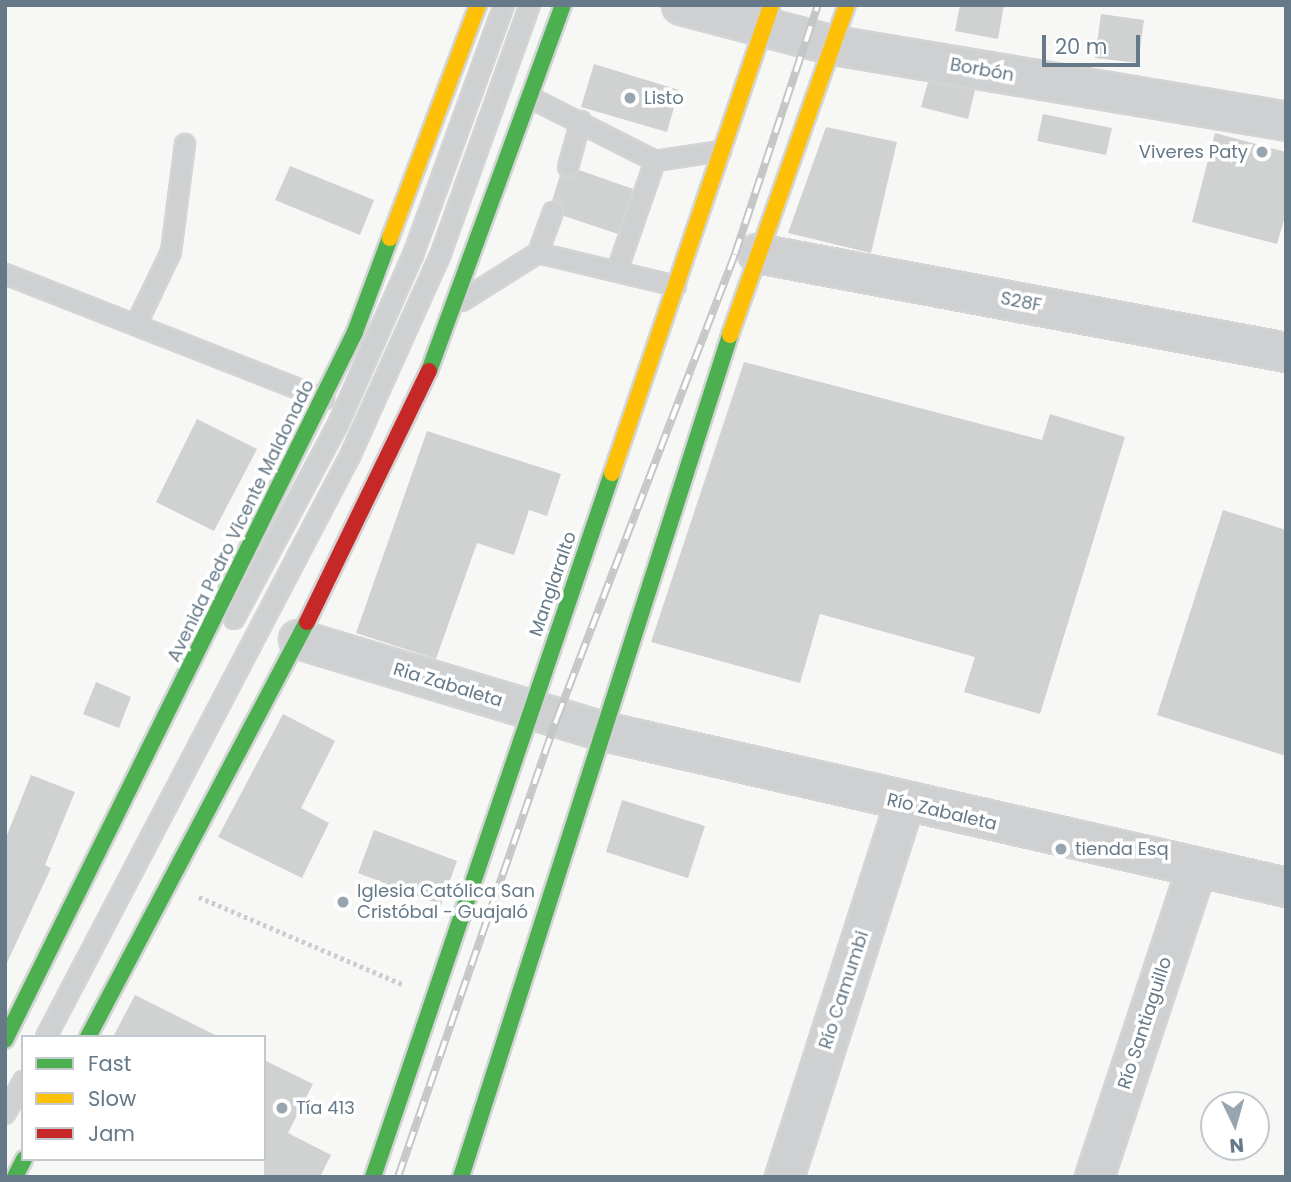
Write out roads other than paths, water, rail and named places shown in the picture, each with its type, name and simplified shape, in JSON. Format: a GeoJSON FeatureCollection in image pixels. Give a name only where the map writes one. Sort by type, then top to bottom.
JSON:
{"type":"FeatureCollection","features":[{"type":"Feature","properties":{"kind":"main road","name":"Avenida Pedro Vicente Maldonado"},"geometry":{"type":"LineString","coordinates":[[5,1040],[324,399],[400,223],[478,5]]}},
{"type":"Feature","properties":{"kind":"main road"},"geometry":{"type":"LineString","coordinates":[[90,1035],[298,639],[456,304],[533,99],[562,5]]}},
{"type":"Feature","properties":{"kind":"main road"},"geometry":{"type":"LineString","coordinates":[[461,1177],[599,730],[757,253],[847,5]]}},
{"type":"Feature","properties":{"kind":"main road","name":"Manglaralto"},"geometry":{"type":"LineString","coordinates":[[373,1177],[530,709],[724,151],[767,16]]}},
{"type":"Feature","properties":{"kind":"main road"},"geometry":{"type":"LineString","coordinates":[[15,1177],[23,1161]]}},
{"type":"Feature","properties":{"kind":"street","name":"Borbón"},"geometry":{"type":"LineString","coordinates":[[681,5],[767,16],[834,45],[1286,121]]}},
{"type":"Feature","properties":{"kind":"street","name":"S28F"},"geometry":{"type":"LineString","coordinates":[[757,253],[1286,352]]}},
{"type":"Feature","properties":{"kind":"street","name":"Ria Zabaleta"},"geometry":{"type":"LineString","coordinates":[[298,639],[599,730]]}},
{"type":"Feature","properties":{"kind":"street","name":"Río Zabaleta"},"geometry":{"type":"LineString","coordinates":[[599,730],[904,803],[1286,887]]}},
{"type":"Feature","properties":{"kind":"street","name":"Río Camumbi"},"geometry":{"type":"LineString","coordinates":[[784,1177],[904,803]]}},
{"type":"Feature","properties":{"kind":"street","name":"Río Santiaguillo"},"geometry":{"type":"LineString","coordinates":[[1094,1177],[1196,869]]}},
{"type":"Feature","properties":{"kind":"lane"},"geometry":{"type":"LineString","coordinates":[[5,1058],[109,849],[340,422],[413,255],[504,5]]}},
{"type":"Feature","properties":{"kind":"lane"},"geometry":{"type":"LineString","coordinates":[[47,1035],[350,456],[440,256],[530,5]]}},
{"type":"Feature","properties":{"kind":"lane"},"geometry":{"type":"LineString","coordinates":[[533,99],[582,121],[654,161],[724,151]]}},
{"type":"Feature","properties":{"kind":"lane"},"geometry":{"type":"LineString","coordinates":[[568,167],[582,121]]}},
{"type":"Feature","properties":{"kind":"lane"},"geometry":{"type":"LineString","coordinates":[[136,325],[171,252],[185,144]]}},
{"type":"Feature","properties":{"kind":"lane"},"geometry":{"type":"LineString","coordinates":[[618,268],[654,161]]}},
{"type":"Feature","properties":{"kind":"lane"},"geometry":{"type":"LineString","coordinates":[[456,304],[538,253],[553,212]]}},
{"type":"Feature","properties":{"kind":"lane"},"geometry":{"type":"LineString","coordinates":[[538,253],[618,268],[676,286]]}},
{"type":"Feature","properties":{"kind":"lane"},"geometry":{"type":"LineString","coordinates":[[5,274],[324,399]]}},
{"type":"Feature","properties":{"kind":"lane"},"geometry":{"type":"LineString","coordinates":[[5,1114],[21,1085]]}},
{"type":"Feature","properties":{"kind":"railway"},"geometry":{"type":"LineString","coordinates":[[398,1177],[557,718],[735,254],[818,5]]}},
{"type":"Feature","properties":{"kind":"place","name":"Listo"},"geometry":{"type":"Point","coordinates":[630,98]}},
{"type":"Feature","properties":{"kind":"place","name":"Viveres Paty"},"geometry":{"type":"Point","coordinates":[1262,152]}},
{"type":"Feature","properties":{"kind":"place","name":"tienda Esq"},"geometry":{"type":"Point","coordinates":[1061,849]}},
{"type":"Feature","properties":{"kind":"place","name":"Iglesia Católica San Cristóbal - Guajaló"},"geometry":{"type":"Point","coordinates":[343,902]}},
{"type":"Feature","properties":{"kind":"place","name":"Tía 413"},"geometry":{"type":"Point","coordinates":[282,1108]}}]}
